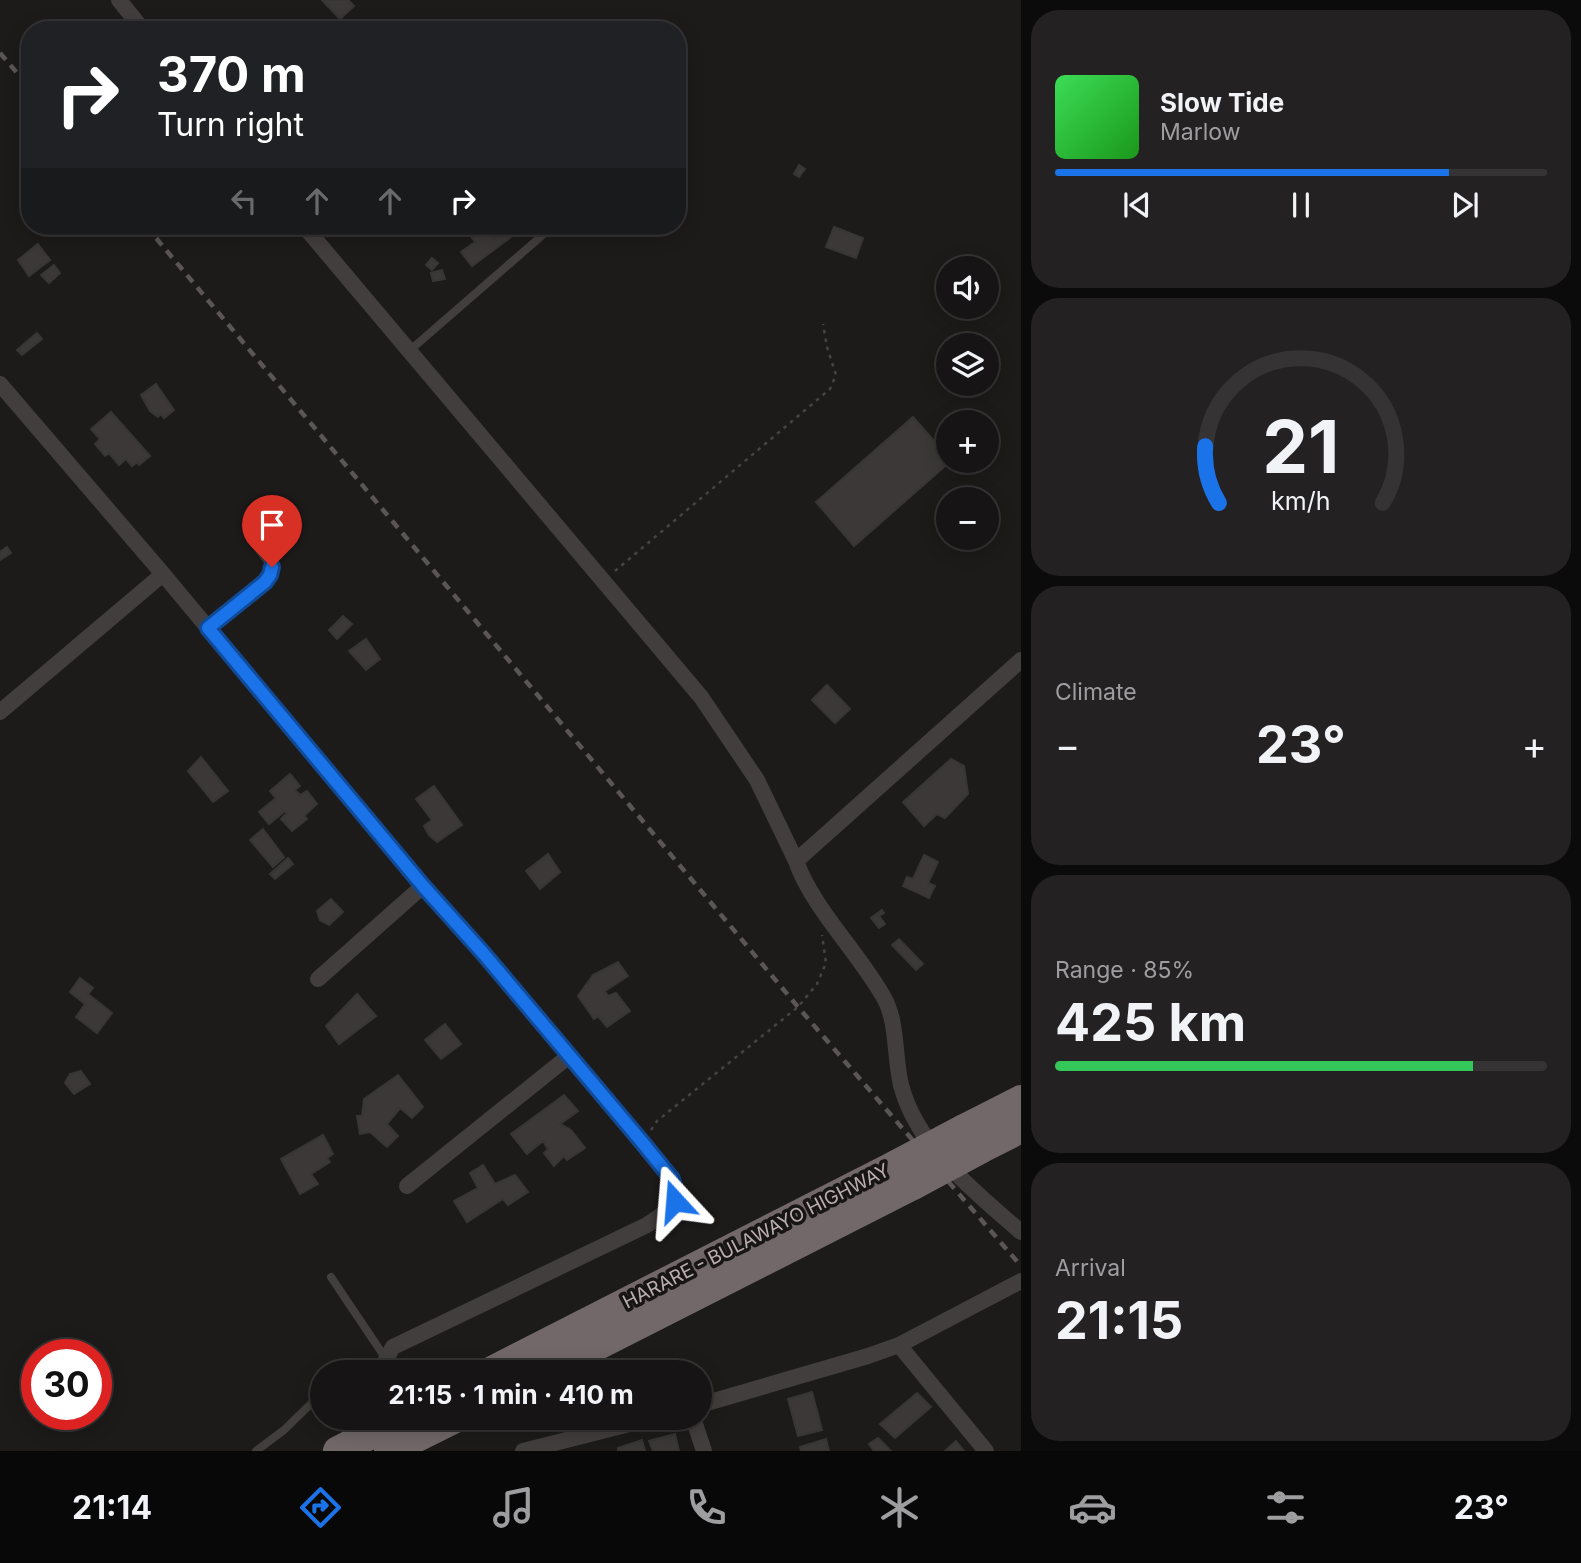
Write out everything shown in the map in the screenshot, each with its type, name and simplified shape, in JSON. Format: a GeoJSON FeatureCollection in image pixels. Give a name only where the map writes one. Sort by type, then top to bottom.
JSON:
{"type":"FeatureCollection","features":[{"type":"Feature","properties":{"kind":"highway","name":"HARARE - BULAWAYO HIGHWAY"},"geometry":{"type":"LineString","coordinates":[[567,1360],[972,1139],[1021,1100]]}},
{"type":"Feature","properties":{"kind":"highway","name":"HARARE - BULAWAYO HIGHWAY"},"geometry":{"type":"LineString","coordinates":[[972,1139],[1021,1128]]}},
{"type":"Feature","properties":{"kind":"highway","name":"HARARE - BULAWAYO HIGHWAY"},"geometry":{"type":"LineString","coordinates":[[515,1360],[904,1175]]}},
{"type":"Feature","properties":{"kind":"highway"},"geometry":{"type":"LineString","coordinates":[[338,1451],[379,1430]]}},
{"type":"Feature","properties":{"kind":"highway"},"geometry":{"type":"LineString","coordinates":[[389,1451],[423,1430]]}},
{"type":"Feature","properties":{"kind":"street"},"geometry":{"type":"LineString","coordinates":[[119,0],[136,21]]}},
{"type":"Feature","properties":{"kind":"street"},"geometry":{"type":"LineString","coordinates":[[311,235],[701,697],[757,780],[806,884],[886,1002],[901,1082],[912,1117],[940,1154],[974,1191],[1021,1232]]}},
{"type":"Feature","properties":{"kind":"street"},"geometry":{"type":"LineString","coordinates":[[0,384],[163,574],[423,886],[483,953],[642,1142],[675,1186],[675,1201],[668,1210],[647,1225],[393,1347],[391,1360]]}},
{"type":"Feature","properties":{"kind":"street"},"geometry":{"type":"LineString","coordinates":[[0,411],[14,400]]}},
{"type":"Feature","properties":{"kind":"street"},"geometry":{"type":"LineString","coordinates":[[0,712],[163,574]]}},
{"type":"Feature","properties":{"kind":"street"},"geometry":{"type":"LineString","coordinates":[[796,861],[1021,660]]}},
{"type":"Feature","properties":{"kind":"street"},"geometry":{"type":"LineString","coordinates":[[318,979],[423,886]]}},
{"type":"Feature","properties":{"kind":"street"},"geometry":{"type":"LineString","coordinates":[[407,1186],[569,1056]]}},
{"type":"Feature","properties":{"kind":"street"},"geometry":{"type":"LineString","coordinates":[[712,1402],[899,1345],[1021,1281]]}},
{"type":"Feature","properties":{"kind":"street"},"geometry":{"type":"LineString","coordinates":[[899,1345],[986,1451]]}},
{"type":"Feature","properties":{"kind":"street"},"geometry":{"type":"LineString","coordinates":[[529,1450],[606,1430]]}},
{"type":"Feature","properties":{"kind":"street"},"geometry":{"type":"LineString","coordinates":[[697,1430],[704,1451]]}},
{"type":"Feature","properties":{"kind":"lane"},"geometry":{"type":"LineString","coordinates":[[408,352],[543,235]]}},
{"type":"Feature","properties":{"kind":"lane"},"geometry":{"type":"LineString","coordinates":[[208,628],[270,575],[272,567],[256,546]]}},
{"type":"Feature","properties":{"kind":"lane"},"geometry":{"type":"LineString","coordinates":[[331,1277],[387,1360]]}},
{"type":"Feature","properties":{"kind":"lane"},"geometry":{"type":"LineString","coordinates":[[256,1451],[284,1430],[310,1405]]}},
{"type":"Feature","properties":{"kind":"path"},"geometry":{"type":"LineString","coordinates":[[602,582],[830,389],[836,375],[823,324]]}},
{"type":"Feature","properties":{"kind":"path"},"geometry":{"type":"LineString","coordinates":[[642,1142],[657,1121],[799,1007],[817,984],[826,962],[821,938],[822,907]]}},
{"type":"Feature","properties":{"kind":"building"},"geometry":{"type":"Polygon","coordinates":[[[322,0],[348,0],[354,6],[340,19],[322,0]]]}},
{"type":"Feature","properties":{"kind":"building"},"geometry":{"type":"Polygon","coordinates":[[[799,165],[805,169],[799,177],[794,174],[799,165]]]}},
{"type":"Feature","properties":{"kind":"building"},"geometry":{"type":"Polygon","coordinates":[[[834,227],[863,238],[856,258],[826,247],[834,227]]]}},
{"type":"Feature","properties":{"kind":"building"},"geometry":{"type":"Polygon","coordinates":[[[470,235],[491,235],[494,239],[500,235],[514,235],[472,266],[461,252],[475,242],[470,235]]]}},
{"type":"Feature","properties":{"kind":"building"},"geometry":{"type":"Polygon","coordinates":[[[38,244],[50,260],[29,276],[18,260],[38,244]]]}},
{"type":"Feature","properties":{"kind":"building"},"geometry":{"type":"Polygon","coordinates":[[[432,258],[438,263],[432,270],[426,265],[432,258]]]}},
{"type":"Feature","properties":{"kind":"building"},"geometry":{"type":"Polygon","coordinates":[[[54,265],[60,273],[49,283],[41,275],[54,265]]]}},
{"type":"Feature","properties":{"kind":"building"},"geometry":{"type":"Polygon","coordinates":[[[442,270],[445,279],[433,281],[431,273],[442,270]]]}},
{"type":"Feature","properties":{"kind":"building"},"geometry":{"type":"Polygon","coordinates":[[[37,333],[42,339],[22,355],[17,350],[37,333]]]}},
{"type":"Feature","properties":{"kind":"building"},"geometry":{"type":"Polygon","coordinates":[[[156,384],[174,410],[164,418],[161,414],[158,417],[150,411],[141,395],[156,384]]]}},
{"type":"Feature","properties":{"kind":"building"},"geometry":{"type":"Polygon","coordinates":[[[111,412],[150,456],[139,465],[137,462],[132,466],[126,459],[119,465],[109,453],[105,456],[95,444],[100,439],[91,429],[111,412]]]}},
{"type":"Feature","properties":{"kind":"building"},"geometry":{"type":"Polygon","coordinates":[[[913,417],[936,443],[937,473],[854,546],[816,502],[913,417]]]}},
{"type":"Feature","properties":{"kind":"building"},"geometry":{"type":"Polygon","coordinates":[[[7,547],[11,553],[0,560],[0,552],[7,547]]]}},
{"type":"Feature","properties":{"kind":"building"},"geometry":{"type":"Polygon","coordinates":[[[343,616],[352,624],[337,639],[329,630],[343,616]]]}},
{"type":"Feature","properties":{"kind":"building"},"geometry":{"type":"Polygon","coordinates":[[[366,639],[380,659],[366,670],[349,651],[366,639]]]}},
{"type":"Feature","properties":{"kind":"building"},"geometry":{"type":"Polygon","coordinates":[[[827,685],[850,709],[835,723],[812,700],[827,685]]]}},
{"type":"Feature","properties":{"kind":"building"},"geometry":{"type":"Polygon","coordinates":[[[201,757],[228,791],[213,802],[188,771],[201,757]]]}},
{"type":"Feature","properties":{"kind":"building"},"geometry":{"type":"Polygon","coordinates":[[[951,759],[964,766],[968,794],[945,818],[937,814],[924,826],[903,802],[951,759]]]}},
{"type":"Feature","properties":{"kind":"building"},"geometry":{"type":"Polygon","coordinates":[[[290,774],[300,786],[295,790],[300,795],[307,791],[317,804],[304,816],[307,819],[292,831],[281,819],[287,813],[285,811],[269,824],[259,812],[276,798],[270,791],[290,774]]]}},
{"type":"Feature","properties":{"kind":"building"},"geometry":{"type":"Polygon","coordinates":[[[434,786],[462,825],[437,842],[424,826],[432,820],[416,799],[434,786]]]}},
{"type":"Feature","properties":{"kind":"building"},"geometry":{"type":"Polygon","coordinates":[[[263,829],[284,857],[273,867],[250,840],[263,829]]]}},
{"type":"Feature","properties":{"kind":"building"},"geometry":{"type":"Polygon","coordinates":[[[548,854],[560,872],[540,889],[526,871],[548,854]]]}},
{"type":"Feature","properties":{"kind":"building"},"geometry":{"type":"Polygon","coordinates":[[[924,855],[938,862],[928,883],[935,886],[929,898],[903,886],[907,877],[913,879],[924,855]]]}},
{"type":"Feature","properties":{"kind":"building"},"geometry":{"type":"Polygon","coordinates":[[[288,858],[293,864],[275,879],[270,874],[288,858]]]}},
{"type":"Feature","properties":{"kind":"building"},"geometry":{"type":"Polygon","coordinates":[[[331,899],[343,912],[329,925],[320,920],[317,911],[331,899]]]}},
{"type":"Feature","properties":{"kind":"building"},"geometry":{"type":"Polygon","coordinates":[[[882,910],[884,913],[879,916],[885,924],[879,928],[871,918],[882,910]]]}},
{"type":"Feature","properties":{"kind":"building"},"geometry":{"type":"Polygon","coordinates":[[[899,939],[923,964],[916,970],[892,945],[899,939]]]}},
{"type":"Feature","properties":{"kind":"building"},"geometry":{"type":"Polygon","coordinates":[[[618,962],[628,976],[605,991],[608,996],[616,993],[630,1011],[607,1027],[598,1016],[594,1019],[578,996],[593,975],[618,962]]]}},
{"type":"Feature","properties":{"kind":"building"},"geometry":{"type":"Polygon","coordinates":[[[80,978],[93,988],[88,994],[112,1013],[97,1033],[76,1017],[85,1004],[70,992],[80,978]]]}},
{"type":"Feature","properties":{"kind":"building"},"geometry":{"type":"Polygon","coordinates":[[[357,994],[376,1016],[339,1044],[326,1026],[357,994]]]}},
{"type":"Feature","properties":{"kind":"building"},"geometry":{"type":"Polygon","coordinates":[[[445,1024],[461,1044],[441,1059],[425,1040],[445,1024]]]}},
{"type":"Feature","properties":{"kind":"building"},"geometry":{"type":"Polygon","coordinates":[[[81,1071],[90,1084],[74,1094],[65,1083],[70,1074],[81,1071]]]}},
{"type":"Feature","properties":{"kind":"building"},"geometry":{"type":"Polygon","coordinates":[[[398,1075],[423,1107],[412,1118],[400,1108],[387,1124],[398,1136],[387,1147],[370,1132],[360,1134],[357,1116],[362,1116],[364,1099],[398,1075]]]}},
{"type":"Feature","properties":{"kind":"building"},"geometry":{"type":"Polygon","coordinates":[[[564,1095],[578,1111],[560,1124],[571,1130],[585,1148],[567,1160],[564,1156],[554,1166],[544,1153],[548,1149],[543,1141],[527,1154],[511,1134],[564,1095]]]}},
{"type":"Feature","properties":{"kind":"building"},"geometry":{"type":"Polygon","coordinates":[[[323,1135],[333,1154],[327,1158],[330,1162],[311,1174],[318,1184],[300,1194],[281,1159],[323,1135]]]}},
{"type":"Feature","properties":{"kind":"building"},"geometry":{"type":"Polygon","coordinates":[[[483,1165],[495,1184],[515,1175],[528,1192],[508,1205],[503,1199],[467,1222],[454,1201],[478,1188],[470,1173],[483,1165]]]}},
{"type":"Feature","properties":{"kind":"building"},"geometry":{"type":"Polygon","coordinates":[[[812,1392],[822,1430],[798,1436],[788,1399],[812,1392]]]}},
{"type":"Feature","properties":{"kind":"building"},"geometry":{"type":"Polygon","coordinates":[[[917,1393],[931,1407],[895,1438],[880,1424],[917,1393]]]}},
{"type":"Feature","properties":{"kind":"building"},"geometry":{"type":"Polygon","coordinates":[[[675,1434],[679,1451],[653,1451],[649,1441],[675,1434]]]}},
{"type":"Feature","properties":{"kind":"building"},"geometry":{"type":"Polygon","coordinates":[[[878,1438],[891,1451],[874,1451],[869,1444],[878,1438]]]}},
{"type":"Feature","properties":{"kind":"building"},"geometry":{"type":"Polygon","coordinates":[[[826,1439],[829,1451],[801,1451],[800,1447],[826,1439]]]}},
{"type":"Feature","properties":{"kind":"building"},"geometry":{"type":"Polygon","coordinates":[[[642,1440],[645,1451],[618,1451],[618,1448],[642,1440]]]}},
{"type":"Feature","properties":{"kind":"building"},"geometry":{"type":"Polygon","coordinates":[[[956,1441],[964,1451],[945,1451],[956,1441]]]}},
{"type":"Feature","properties":{"kind":"railway"},"geometry":{"type":"LineString","coordinates":[[0,53],[21,78]]}},
{"type":"Feature","properties":{"kind":"railway"},"geometry":{"type":"LineString","coordinates":[[154,235],[798,1007],[1021,1266]]}},
{"type":"Feature","properties":{"kind":"route"},"geometry":{"type":"LineString","coordinates":[[272,567],[265,582],[208,628],[423,886],[642,1142],[672,1179],[676,1192],[675,1201]]}}]}
